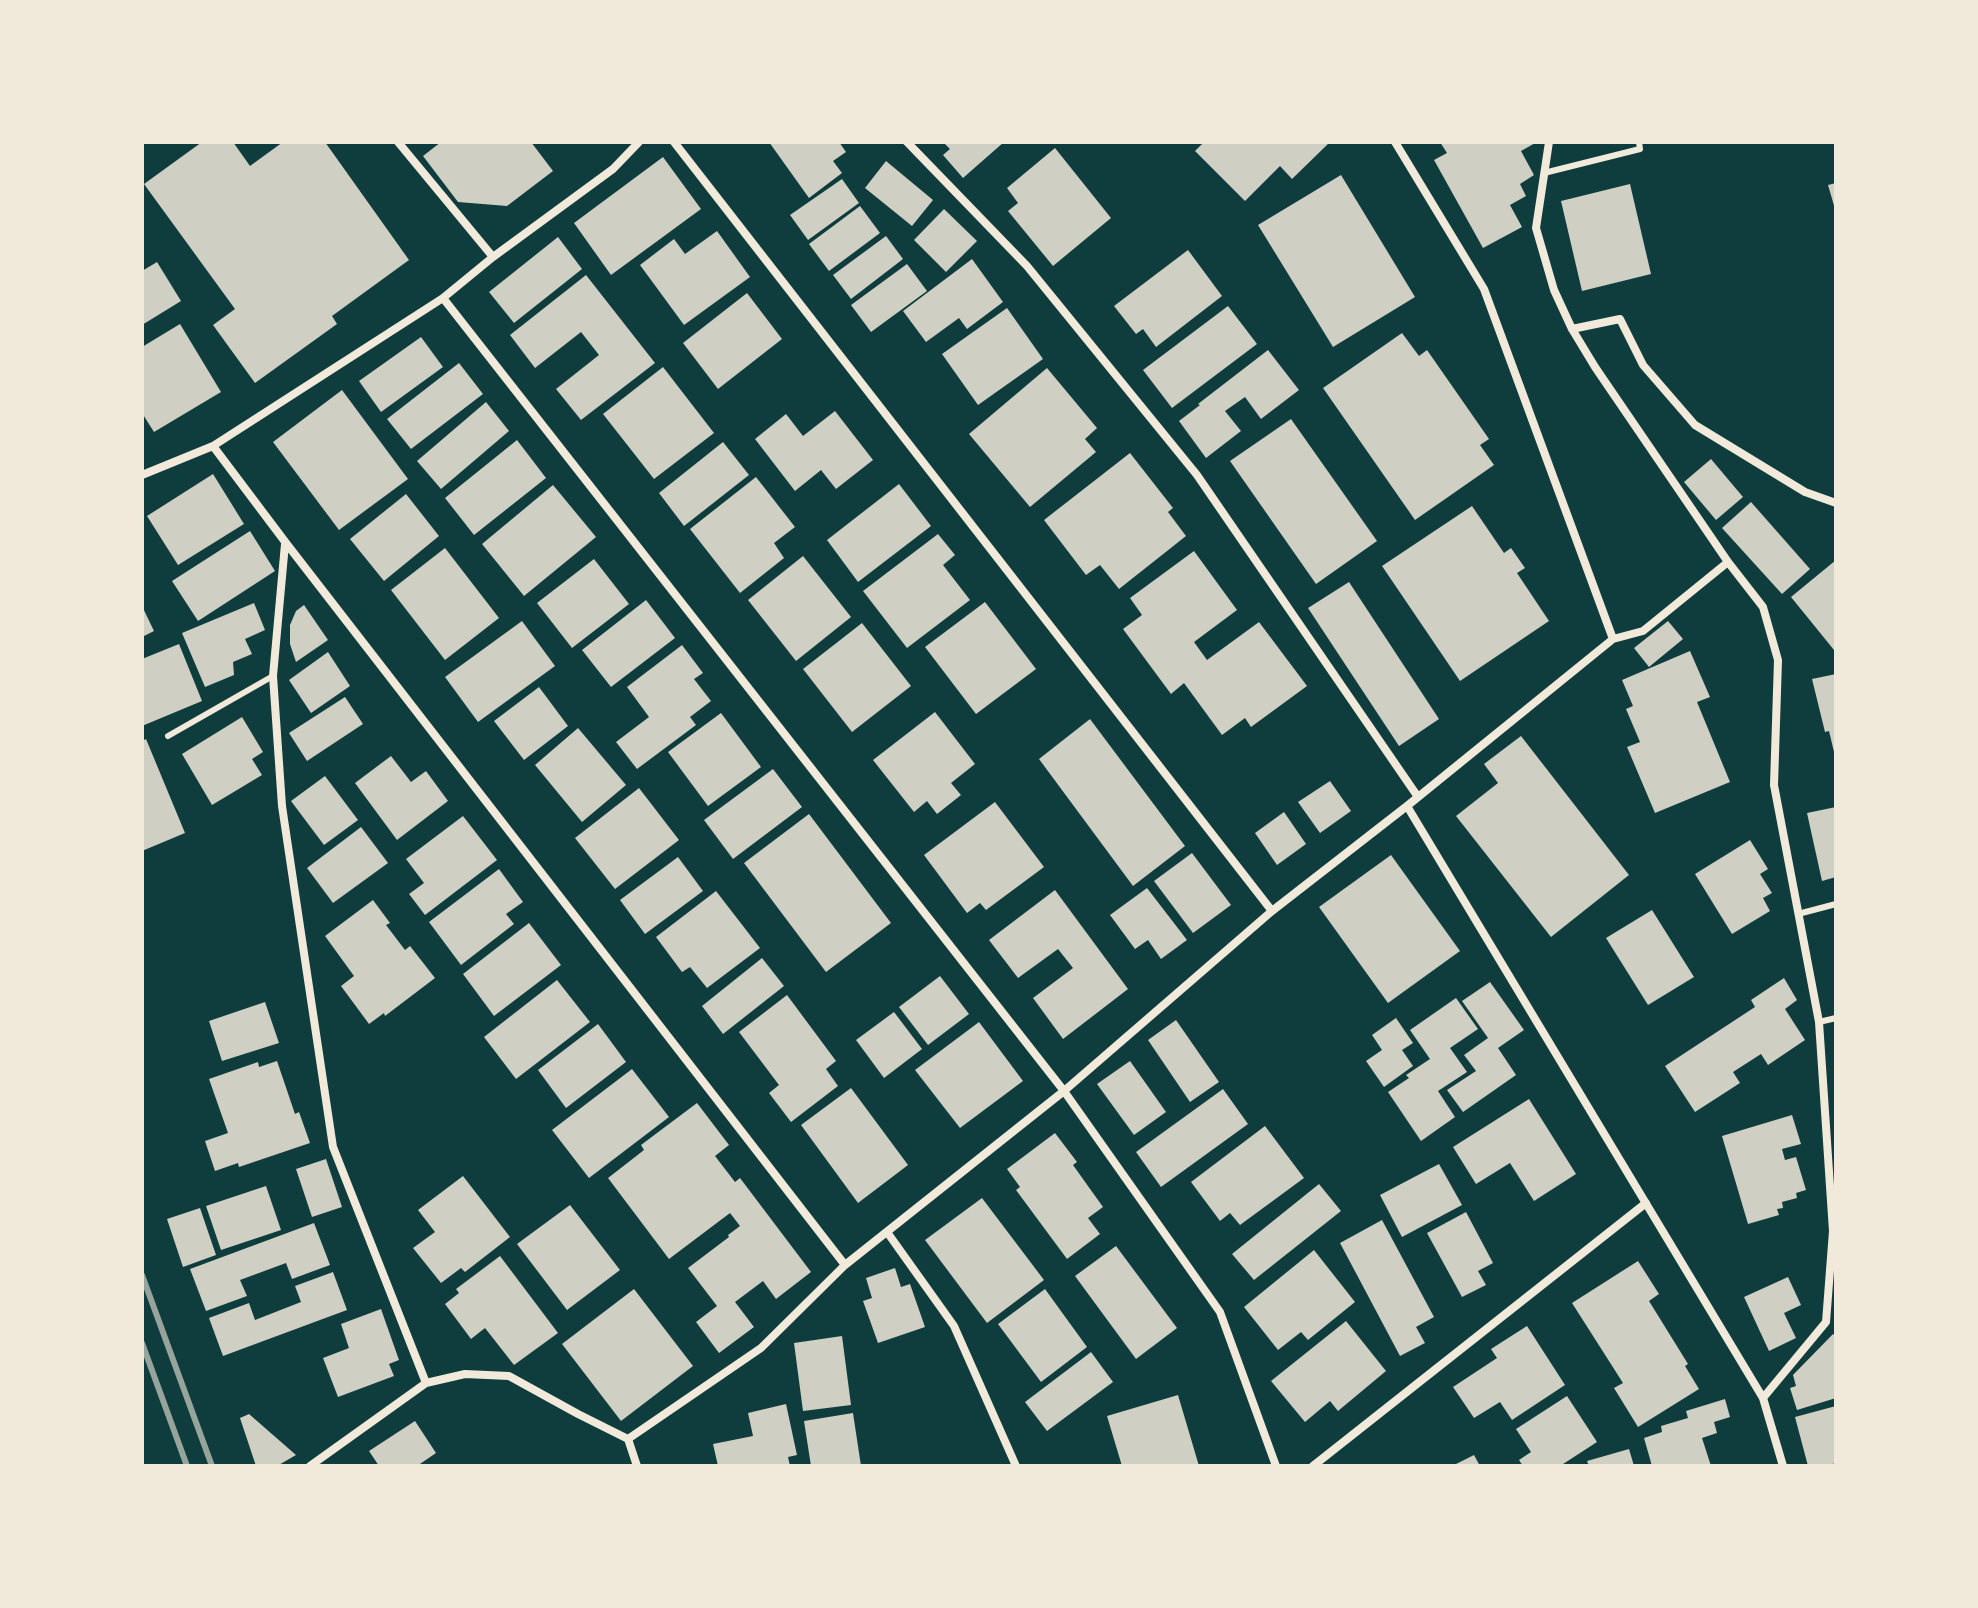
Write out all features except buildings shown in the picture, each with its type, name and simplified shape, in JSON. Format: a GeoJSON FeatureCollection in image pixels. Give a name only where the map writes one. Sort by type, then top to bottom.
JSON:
{"type":"FeatureCollection","features":[{"type":"Feature","properties":{"kind":"street"},"geometry":{"type":"LineString","coordinates":[[398,142],[493,257]]}},
{"type":"Feature","properties":{"kind":"street"},"geometry":{"type":"LineString","coordinates":[[142,475],[213,446],[443,298],[493,257],[613,169],[639,142]]}},
{"type":"Feature","properties":{"kind":"street"},"geometry":{"type":"LineString","coordinates":[[674,142],[1272,911]]}},
{"type":"Feature","properties":{"kind":"street"},"geometry":{"type":"LineString","coordinates":[[907,142],[1027,266],[1197,475],[1418,797]]}},
{"type":"Feature","properties":{"kind":"street"},"geometry":{"type":"LineString","coordinates":[[1395,142],[1484,289],[1613,639]]}},
{"type":"Feature","properties":{"kind":"street"},"geometry":{"type":"LineString","coordinates":[[1549,142],[1536,228],[1554,290],[1572,329],[1595,367],[1728,562],[1763,607],[1778,660],[1774,785],[1819,1022],[1834,1230],[1826,1322],[1763,1398]]}},
{"type":"Feature","properties":{"kind":"street"},"geometry":{"type":"LineString","coordinates":[[443,298],[1064,1091],[1220,1312],[1276,1466]]}},
{"type":"Feature","properties":{"kind":"street"},"geometry":{"type":"LineString","coordinates":[[1572,329],[1620,319],[1643,365],[1695,425],[1805,492],[1836,503]]}},
{"type":"Feature","properties":{"kind":"street"},"geometry":{"type":"LineString","coordinates":[[213,446],[845,1265]]}},
{"type":"Feature","properties":{"kind":"street"},"geometry":{"type":"LineString","coordinates":[[286,543],[273,676],[282,806],[333,1147],[426,1383]]}},
{"type":"Feature","properties":{"kind":"street"},"geometry":{"type":"LineString","coordinates":[[628,1439],[761,1348],[845,1265],[1064,1091],[1272,911],[1613,639],[1643,631],[1728,562]]}},
{"type":"Feature","properties":{"kind":"street"},"geometry":{"type":"LineString","coordinates":[[1407,806],[1763,1398],[1783,1466]]}},
{"type":"Feature","properties":{"kind":"street"},"geometry":{"type":"LineString","coordinates":[[1313,1466],[1646,1203]]}},
{"type":"Feature","properties":{"kind":"street"},"geometry":{"type":"LineString","coordinates":[[887,1232],[954,1326],[1016,1466]]}},
{"type":"Feature","properties":{"kind":"street"},"geometry":{"type":"LineString","coordinates":[[310,1466],[426,1383],[465,1374],[509,1376],[628,1439],[637,1466]]}},
{"type":"Feature","properties":{"kind":"lane"},"geometry":{"type":"LineString","coordinates":[[1544,173],[1640,149],[1639,142]]}},
{"type":"Feature","properties":{"kind":"lane"},"geometry":{"type":"LineString","coordinates":[[168,736],[273,676]]}},
{"type":"Feature","properties":{"kind":"lane"},"geometry":{"type":"LineString","coordinates":[[1798,914],[1836,904]]}},
{"type":"Feature","properties":{"kind":"lane"},"geometry":{"type":"LineString","coordinates":[[1819,1022],[1836,1018]]}},
{"type":"Feature","properties":{"kind":"railway"},"geometry":{"type":"LineString","coordinates":[[142,1275],[212,1466]]}},
{"type":"Feature","properties":{"kind":"railway"},"geometry":{"type":"LineString","coordinates":[[142,1343],[187,1466]]}}]}
